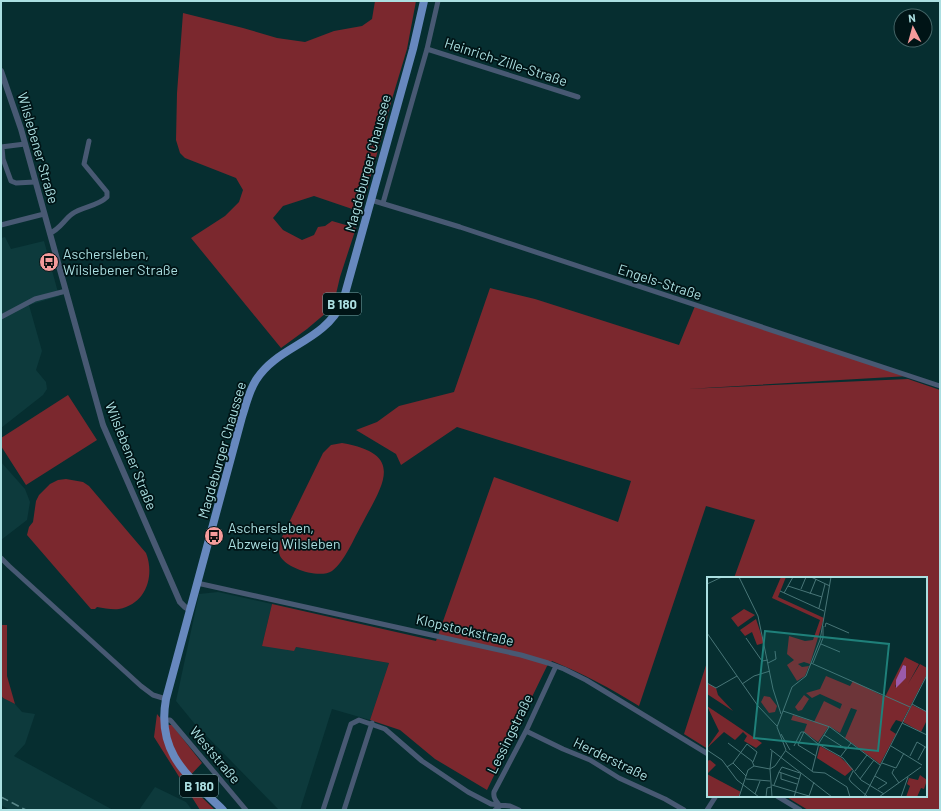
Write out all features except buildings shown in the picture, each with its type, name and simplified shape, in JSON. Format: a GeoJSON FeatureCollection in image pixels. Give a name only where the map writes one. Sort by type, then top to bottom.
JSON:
{"type":"FeatureCollection","features":[{"type":"Feature","properties":{"kind":"main road","name":"Magdeburger Chaussee"},"geometry":{"type":"LineString","coordinates":[[223,810],[185,773],[176,762],[168,744],[164,720],[166,699],[251,388],[256,379],[265,369],[278,358],[317,333],[330,322],[339,309],[347,290],[372,200],[413,49],[424,1]]}},
{"type":"Feature","properties":{"kind":"street"},"geometry":{"type":"LineString","coordinates":[[383,203],[427,49],[438,1]]}},
{"type":"Feature","properties":{"kind":"street","name":"Heinrich-Zille-Straße"},"geometry":{"type":"LineString","coordinates":[[427,49],[578,97]]}},
{"type":"Feature","properties":{"kind":"street","name":"Wilslebener Straße"},"geometry":{"type":"LineString","coordinates":[[1,71],[36,182],[98,408],[109,441],[180,602],[190,610]]}},
{"type":"Feature","properties":{"kind":"street"},"geometry":{"type":"LineString","coordinates":[[24,141],[1,147],[3,159],[11,181],[16,184],[36,182]]}},
{"type":"Feature","properties":{"kind":"street","name":"Wilslebener Straße"},"geometry":{"type":"LineString","coordinates":[[50,233],[57,229],[72,214],[98,203],[106,197],[107,192],[84,164],[89,141]]}},
{"type":"Feature","properties":{"kind":"street","name":"Engels-Straße"},"geometry":{"type":"LineString","coordinates":[[372,200],[940,386]]}},
{"type":"Feature","properties":{"kind":"street"},"geometry":{"type":"LineString","coordinates":[[1,225],[44,214]]}},
{"type":"Feature","properties":{"kind":"street"},"geometry":{"type":"LineString","coordinates":[[1,317],[35,299],[66,291]]}},
{"type":"Feature","properties":{"kind":"street"},"geometry":{"type":"LineString","coordinates":[[1,558],[141,686],[153,695],[166,699]]}},
{"type":"Feature","properties":{"kind":"street","name":"Klopstockstraße"},"geometry":{"type":"LineString","coordinates":[[197,583],[521,655],[556,666],[586,680],[707,753]]}},
{"type":"Feature","properties":{"kind":"street","name":"Lessingstraße"},"geometry":{"type":"LineString","coordinates":[[500,806],[495,800],[494,792],[526,731],[556,666]]}},
{"type":"Feature","properties":{"kind":"street","name":"Weststraße"},"geometry":{"type":"LineString","coordinates":[[164,720],[170,720],[172,722],[246,810]]}},
{"type":"Feature","properties":{"kind":"street"},"geometry":{"type":"LineString","coordinates":[[323,810],[351,724],[359,720],[372,723],[385,729],[422,761],[457,785],[482,799],[500,806],[510,806],[519,810]]}},
{"type":"Feature","properties":{"kind":"street"},"geometry":{"type":"LineString","coordinates":[[344,810],[372,723]]}},
{"type":"Feature","properties":{"kind":"street","name":"Herderstraße"},"geometry":{"type":"LineString","coordinates":[[526,731],[590,760],[619,778],[665,799],[684,810]]}},
{"type":"Feature","properties":{"kind":"street"},"geometry":{"type":"LineString","coordinates":[[708,810],[715,797]]}},
{"type":"Feature","properties":{"kind":"street"},"geometry":{"type":"LineString","coordinates":[[779,797],[800,810]]}},
{"type":"Feature","properties":{"kind":"street"},"geometry":{"type":"LineString","coordinates":[[495,810],[500,806]]}},
{"type":"Feature","properties":{"kind":"shaded area"},"geometry":{"type":"Polygon","coordinates":[[[375,1],[416,1],[407,49],[361,212],[314,196],[283,206],[273,218],[283,230],[302,240],[314,235],[318,227],[325,226],[332,221],[356,228],[340,277],[333,307],[281,348],[191,238],[225,216],[239,202],[243,190],[236,178],[185,158],[180,153],[176,140],[177,93],[183,13],[277,38],[305,42],[334,31],[362,26],[372,19],[375,1]]]}},
{"type":"Feature","properties":{"kind":"shaded area"},"geometry":{"type":"Polygon","coordinates":[[[5,237],[11,249],[44,241],[59,296],[29,305],[42,351],[36,370],[46,382],[47,389],[43,395],[1,428],[1,238],[5,237]]]}},
{"type":"Feature","properties":{"kind":"shaded area"},"geometry":{"type":"Polygon","coordinates":[[[490,288],[535,299],[679,345],[695,306],[909,376],[687,389],[908,379],[940,390],[940,810],[808,810],[787,797],[927,797],[927,577],[734,577],[755,520],[706,506],[639,706],[597,682],[552,661],[547,666],[487,790],[435,759],[400,730],[370,720],[389,663],[296,647],[294,651],[262,646],[272,604],[436,641],[494,477],[618,522],[631,481],[457,427],[401,465],[396,454],[356,430],[377,422],[399,406],[454,392],[490,288]]]}},
{"type":"Feature","properties":{"kind":"shaded area"},"geometry":{"type":"Polygon","coordinates":[[[68,395],[97,440],[26,485],[1,446],[1,438],[68,395]]]}},
{"type":"Feature","properties":{"kind":"shaded area"},"geometry":{"type":"Polygon","coordinates":[[[342,443],[362,448],[375,455],[382,463],[384,473],[382,484],[349,549],[337,567],[332,571],[320,574],[296,569],[284,561],[280,556],[280,541],[323,453],[331,445],[342,443]]]}},
{"type":"Feature","properties":{"kind":"shaded area"},"geometry":{"type":"Polygon","coordinates":[[[1,462],[25,489],[30,502],[27,520],[1,540],[1,462]]]}},
{"type":"Feature","properties":{"kind":"shaded area"},"geometry":{"type":"Polygon","coordinates":[[[66,479],[83,482],[89,486],[146,553],[149,562],[149,580],[142,595],[128,606],[119,609],[97,607],[95,609],[91,609],[27,535],[29,527],[33,522],[36,501],[39,495],[50,484],[58,480],[66,479]]]}},
{"type":"Feature","properties":{"kind":"shaded area"},"geometry":{"type":"Polygon","coordinates":[[[218,592],[272,604],[262,646],[296,647],[389,663],[370,720],[332,709],[300,810],[279,810],[194,723],[176,701],[199,594],[218,592]]]}},
{"type":"Feature","properties":{"kind":"shaded area"},"geometry":{"type":"Polygon","coordinates":[[[1,625],[7,625],[7,676],[15,704],[3,698],[1,695],[1,625]]]}},
{"type":"Feature","properties":{"kind":"shaded area"},"geometry":{"type":"Polygon","coordinates":[[[707,662],[707,748],[684,734],[707,662]]]}},
{"type":"Feature","properties":{"kind":"shaded area"},"geometry":{"type":"Polygon","coordinates":[[[1,695],[3,698],[15,704],[22,712],[35,714],[25,744],[14,756],[113,810],[10,810],[1,805],[1,695]]]}},
{"type":"Feature","properties":{"kind":"shaded area"},"geometry":{"type":"Polygon","coordinates":[[[157,714],[166,725],[172,725],[202,763],[185,781],[215,810],[200,810],[154,737],[157,714]]]}},
{"type":"Feature","properties":{"kind":"shaded area"},"geometry":{"type":"Polygon","coordinates":[[[155,787],[186,802],[192,810],[139,810],[155,787]]]}},
{"type":"Feature","properties":{"kind":"railway"},"geometry":{"type":"LineString","coordinates":[[1,797],[26,810]]}},
{"type":"Feature","properties":{"kind":"place","name":"Aschersleben, Wilslebener Straße"},"geometry":{"type":"Point","coordinates":[49,262]}},
{"type":"Feature","properties":{"kind":"place","name":"Aschersleben, Abzweig Wilsleben"},"geometry":{"type":"Point","coordinates":[214,536]}}]}
